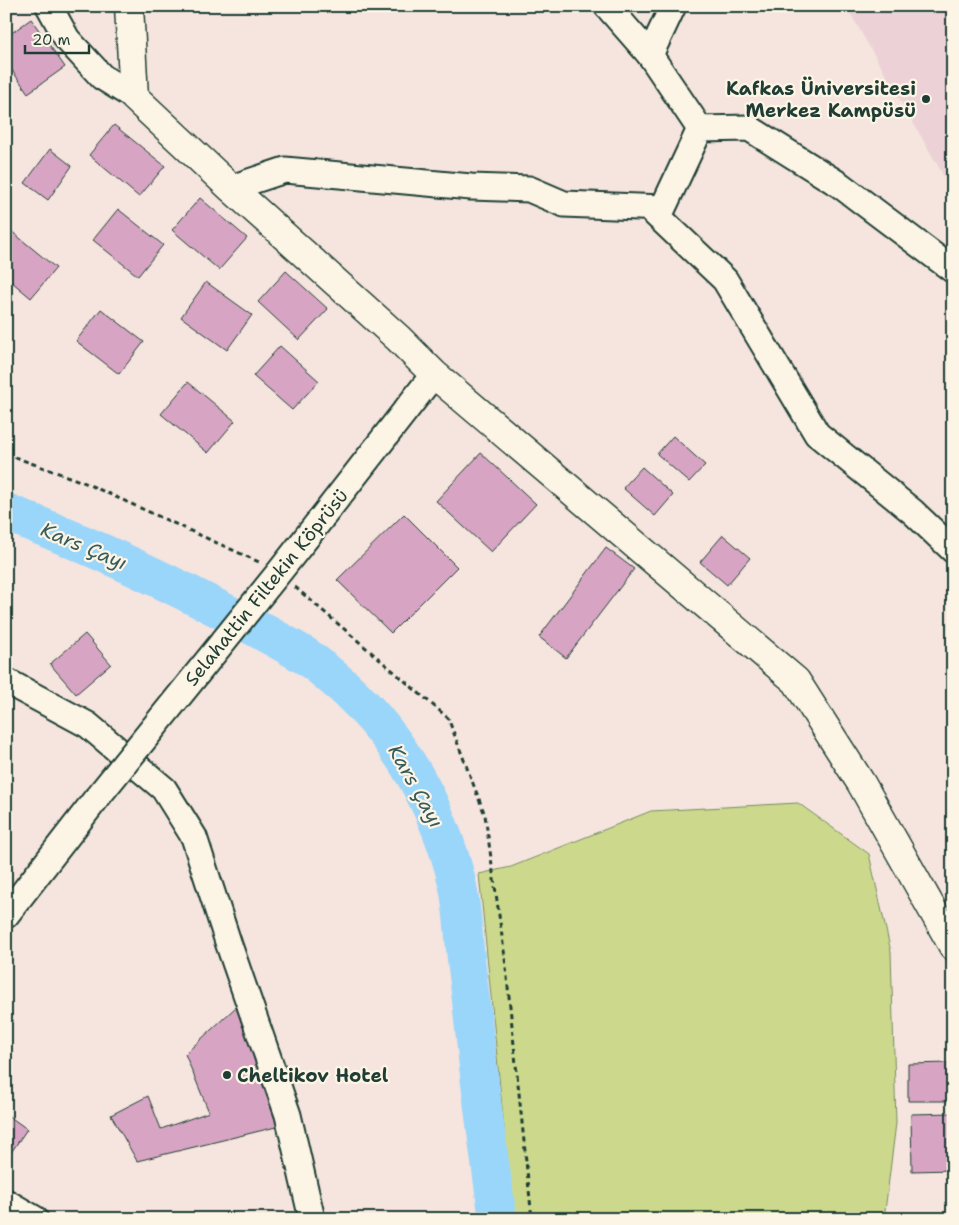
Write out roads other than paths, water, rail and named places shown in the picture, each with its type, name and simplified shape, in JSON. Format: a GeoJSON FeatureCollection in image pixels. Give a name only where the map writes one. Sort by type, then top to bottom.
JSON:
{"type":"FeatureCollection","features":[{"type":"Feature","properties":{"kind":"street"},"geometry":{"type":"LineString","coordinates":[[49,6],[67,39],[102,77],[134,97],[231,188],[398,338],[434,374],[796,681],[861,783],[953,946]]}},
{"type":"Feature","properties":{"kind":"street"},"geometry":{"type":"LineString","coordinates":[[130,6],[134,97]]}},
{"type":"Feature","properties":{"kind":"street"},"geometry":{"type":"LineString","coordinates":[[607,6],[650,55],[700,128]]}},
{"type":"Feature","properties":{"kind":"street"},"geometry":{"type":"LineString","coordinates":[[650,55],[673,6]]}},
{"type":"Feature","properties":{"kind":"street"},"geometry":{"type":"LineString","coordinates":[[231,188],[285,170],[471,187],[529,189],[564,204],[664,208],[700,128]]}},
{"type":"Feature","properties":{"kind":"street"},"geometry":{"type":"LineString","coordinates":[[700,128],[749,128],[840,185],[953,270]]}},
{"type":"Feature","properties":{"kind":"street"},"geometry":{"type":"LineString","coordinates":[[649,208],[725,280],[817,434],[914,512],[953,550]]}},
{"type":"Feature","properties":{"kind":"street","name":"Selahattin Filtekin Köprüsü"},"geometry":{"type":"LineString","coordinates":[[6,915],[96,799],[274,579],[434,374]]}},
{"type":"Feature","properties":{"kind":"street"},"geometry":{"type":"LineString","coordinates":[[6,681],[88,725],[164,789],[194,837],[288,1115],[312,1219]]}},
{"type":"Feature","properties":{"kind":"street"},"geometry":{"type":"LineString","coordinates":[[6,1202],[35,1219]]}},
{"type":"Feature","properties":{"kind":"waterway","name":"Kars Çayı"},"geometry":{"type":"LineString","coordinates":[[6,512],[161,580],[247,623],[307,657],[344,687],[364,707],[400,752],[415,776],[440,828],[457,882],[498,1219]]}},
{"type":"Feature","properties":{"kind":"place","name":"Kafkas Üniversitesi Merkez Kampüsü"},"geometry":{"type":"Point","coordinates":[926,99]}},
{"type":"Feature","properties":{"kind":"place","name":"Cheltikov Hotel"},"geometry":{"type":"Point","coordinates":[227,1075]}}]}
